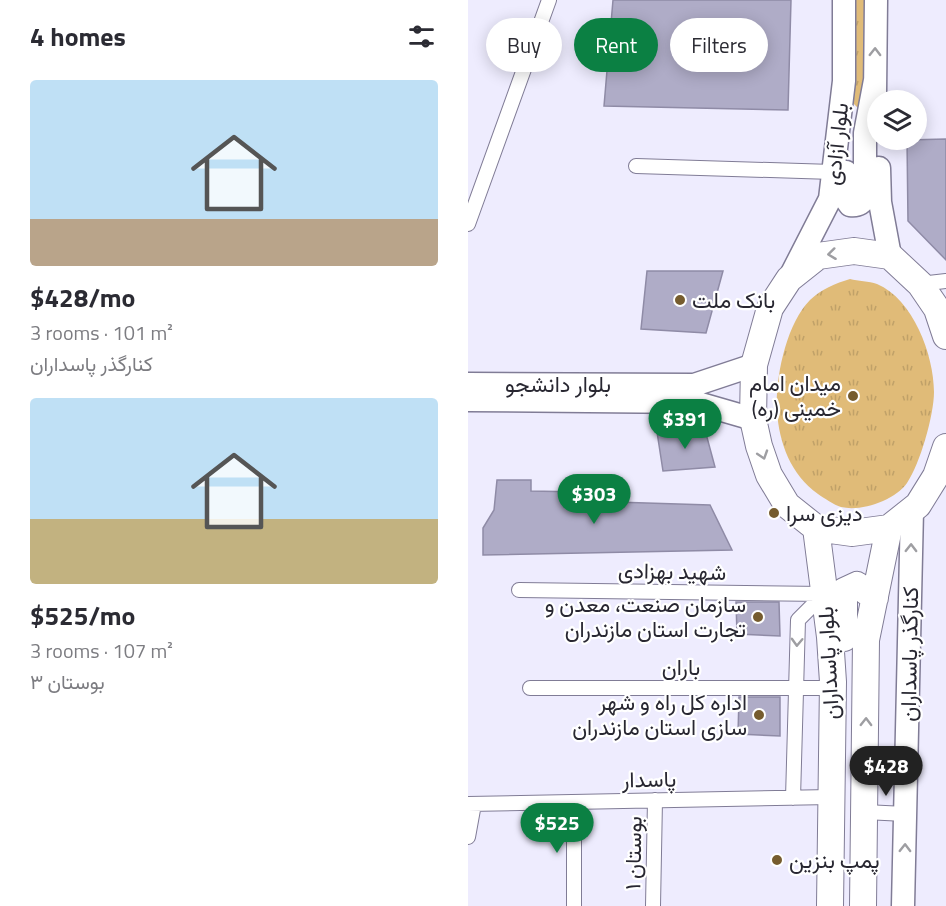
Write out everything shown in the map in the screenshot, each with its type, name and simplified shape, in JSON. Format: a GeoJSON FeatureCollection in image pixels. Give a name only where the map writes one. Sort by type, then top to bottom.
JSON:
{"type":"FeatureCollection","features":[{"type":"Feature","properties":{"kind":"highway"},"geometry":{"type":"LineString","coordinates":[[946,336],[937,309],[920,284],[890,256],[854,251],[818,256],[789,279],[770,308],[754,365],[753,419],[769,476],[787,505],[816,528],[852,533],[889,528],[918,506],[936,476],[946,447]]}},
{"type":"Feature","properties":{"kind":"highway","name":"بلوار پاسداران"},"geometry":{"type":"LineString","coordinates":[[816,528],[833,685],[830,906]]}},
{"type":"Feature","properties":{"kind":"highway","name":"بلوار پاسداران"},"geometry":{"type":"LineString","coordinates":[[863,906],[867,640],[889,528]]}},
{"type":"Feature","properties":{"kind":"highway"},"geometry":{"type":"LineString","coordinates":[[833,685],[841,659],[844,638],[844,591],[857,585],[875,598]]}},
{"type":"Feature","properties":{"kind":"main road","name":"بلوار آزادی"},"geometry":{"type":"LineString","coordinates":[[789,279],[830,199],[844,81],[844,0]]}},
{"type":"Feature","properties":{"kind":"main road","name":"بلوار آزادی"},"geometry":{"type":"LineString","coordinates":[[876,0],[874,80],[880,202],[890,256]]}},
{"type":"Feature","properties":{"kind":"main road"},"geometry":{"type":"LineString","coordinates":[[844,81],[850,135],[844,194],[847,202],[854,205],[864,199],[865,133],[874,80]]}},
{"type":"Feature","properties":{"kind":"main road","name":"بلوار دانشجو"},"geometry":{"type":"LineString","coordinates":[[468,384],[694,385],[754,365]]}},
{"type":"Feature","properties":{"kind":"main road","name":"بلوار دانشجو"},"geometry":{"type":"LineString","coordinates":[[468,400],[694,402],[753,419]]}},
{"type":"Feature","properties":{"kind":"main road","name":"کنارگذر پاسداران"},"geometry":{"type":"LineString","coordinates":[[903,906],[912,510]]}},
{"type":"Feature","properties":{"kind":"street"},"geometry":{"type":"LineString","coordinates":[[468,224],[549,0]]}},
{"type":"Feature","properties":{"kind":"street"},"geometry":{"type":"LineString","coordinates":[[636,166],[833,172]]}},
{"type":"Feature","properties":{"kind":"street"},"geometry":{"type":"LineString","coordinates":[[920,284],[946,281]]}},
{"type":"Feature","properties":{"kind":"street","name":"شهید بهزادی"},"geometry":{"type":"LineString","coordinates":[[519,590],[824,594]]}},
{"type":"Feature","properties":{"kind":"street"},"geometry":{"type":"LineString","coordinates":[[793,798],[798,620],[824,594]]}},
{"type":"Feature","properties":{"kind":"street","name":"باران"},"geometry":{"type":"LineString","coordinates":[[530,688],[796,688],[833,685]]}},
{"type":"Feature","properties":{"kind":"street","name":"پاسدار"},"geometry":{"type":"LineString","coordinates":[[471,804],[831,797]]}},
{"type":"Feature","properties":{"kind":"street","name":"بوستان ۱"},"geometry":{"type":"LineString","coordinates":[[653,906],[655,800]]}},
{"type":"Feature","properties":{"kind":"street"},"geometry":{"type":"LineString","coordinates":[[573,802],[574,906]]}},
{"type":"Feature","properties":{"kind":"street"},"geometry":{"type":"LineString","coordinates":[[468,837],[471,804]]}},
{"type":"Feature","properties":{"kind":"street"},"geometry":{"type":"LineString","coordinates":[[865,812],[906,814]]}},
{"type":"Feature","properties":{"kind":"green space"},"geometry":{"type":"Polygon","coordinates":[[[849,0],[870,0],[865,98],[858,108],[851,101],[849,0]]]}},
{"type":"Feature","properties":{"kind":"green space"},"geometry":{"type":"Polygon","coordinates":[[[850,279],[874,283],[890,291],[911,315],[930,362],[934,392],[932,413],[925,439],[917,464],[907,483],[895,495],[858,508],[838,506],[818,494],[800,478],[788,457],[780,435],[777,411],[780,368],[794,323],[810,300],[818,293],[850,279]]]}},
{"type":"Feature","properties":{"kind":"building"},"geometry":{"type":"Polygon","coordinates":[[[613,0],[791,0],[788,110],[604,106],[607,72],[658,72],[658,18],[611,18],[613,0]]]}},
{"type":"Feature","properties":{"kind":"building"},"geometry":{"type":"Polygon","coordinates":[[[927,139],[946,139],[946,260],[908,221],[907,150],[927,150],[927,139]]]}},
{"type":"Feature","properties":{"kind":"building","name":"بانک ملت"},"geometry":{"type":"Polygon","coordinates":[[[647,271],[723,271],[706,333],[641,329],[647,271]]]}},
{"type":"Feature","properties":{"kind":"building"},"geometry":{"type":"Polygon","coordinates":[[[705,430],[715,467],[663,471],[657,432],[705,430]]]}},
{"type":"Feature","properties":{"kind":"building"},"geometry":{"type":"Polygon","coordinates":[[[497,480],[531,480],[531,491],[581,492],[583,501],[710,505],[732,550],[483,555],[483,528],[494,510],[497,480]]]}},
{"type":"Feature","properties":{"kind":"building","name":"سازمان صنعت، معدن و تجارت استان مازندران"},"geometry":{"type":"Polygon","coordinates":[[[736,602],[779,602],[780,636],[737,634],[736,602]]]}},
{"type":"Feature","properties":{"kind":"building","name":"اداره کل راه و شهر سازی استان مازندران"},"geometry":{"type":"Polygon","coordinates":[[[739,697],[780,697],[780,736],[738,734],[739,697]]]}},
{"type":"Feature","properties":{"kind":"place","name":"بانک ملت"},"geometry":{"type":"Point","coordinates":[680,300]}},
{"type":"Feature","properties":{"kind":"place","name":"میدان امام خمینی (ره)"},"geometry":{"type":"Point","coordinates":[853,396]}},
{"type":"Feature","properties":{"kind":"place","name":"دیزی سرا"},"geometry":{"type":"Point","coordinates":[774,513]}},
{"type":"Feature","properties":{"kind":"place","name":"سازمان صنعت، معدن و تجارت استان مازندران"},"geometry":{"type":"Point","coordinates":[758,617]}},
{"type":"Feature","properties":{"kind":"place","name":"اداره کل راه و شهر سازی استان مازندران"},"geometry":{"type":"Point","coordinates":[759,715]}},
{"type":"Feature","properties":{"kind":"place","name":"پمپ بنزین"},"geometry":{"type":"Point","coordinates":[777,860]}}]}
